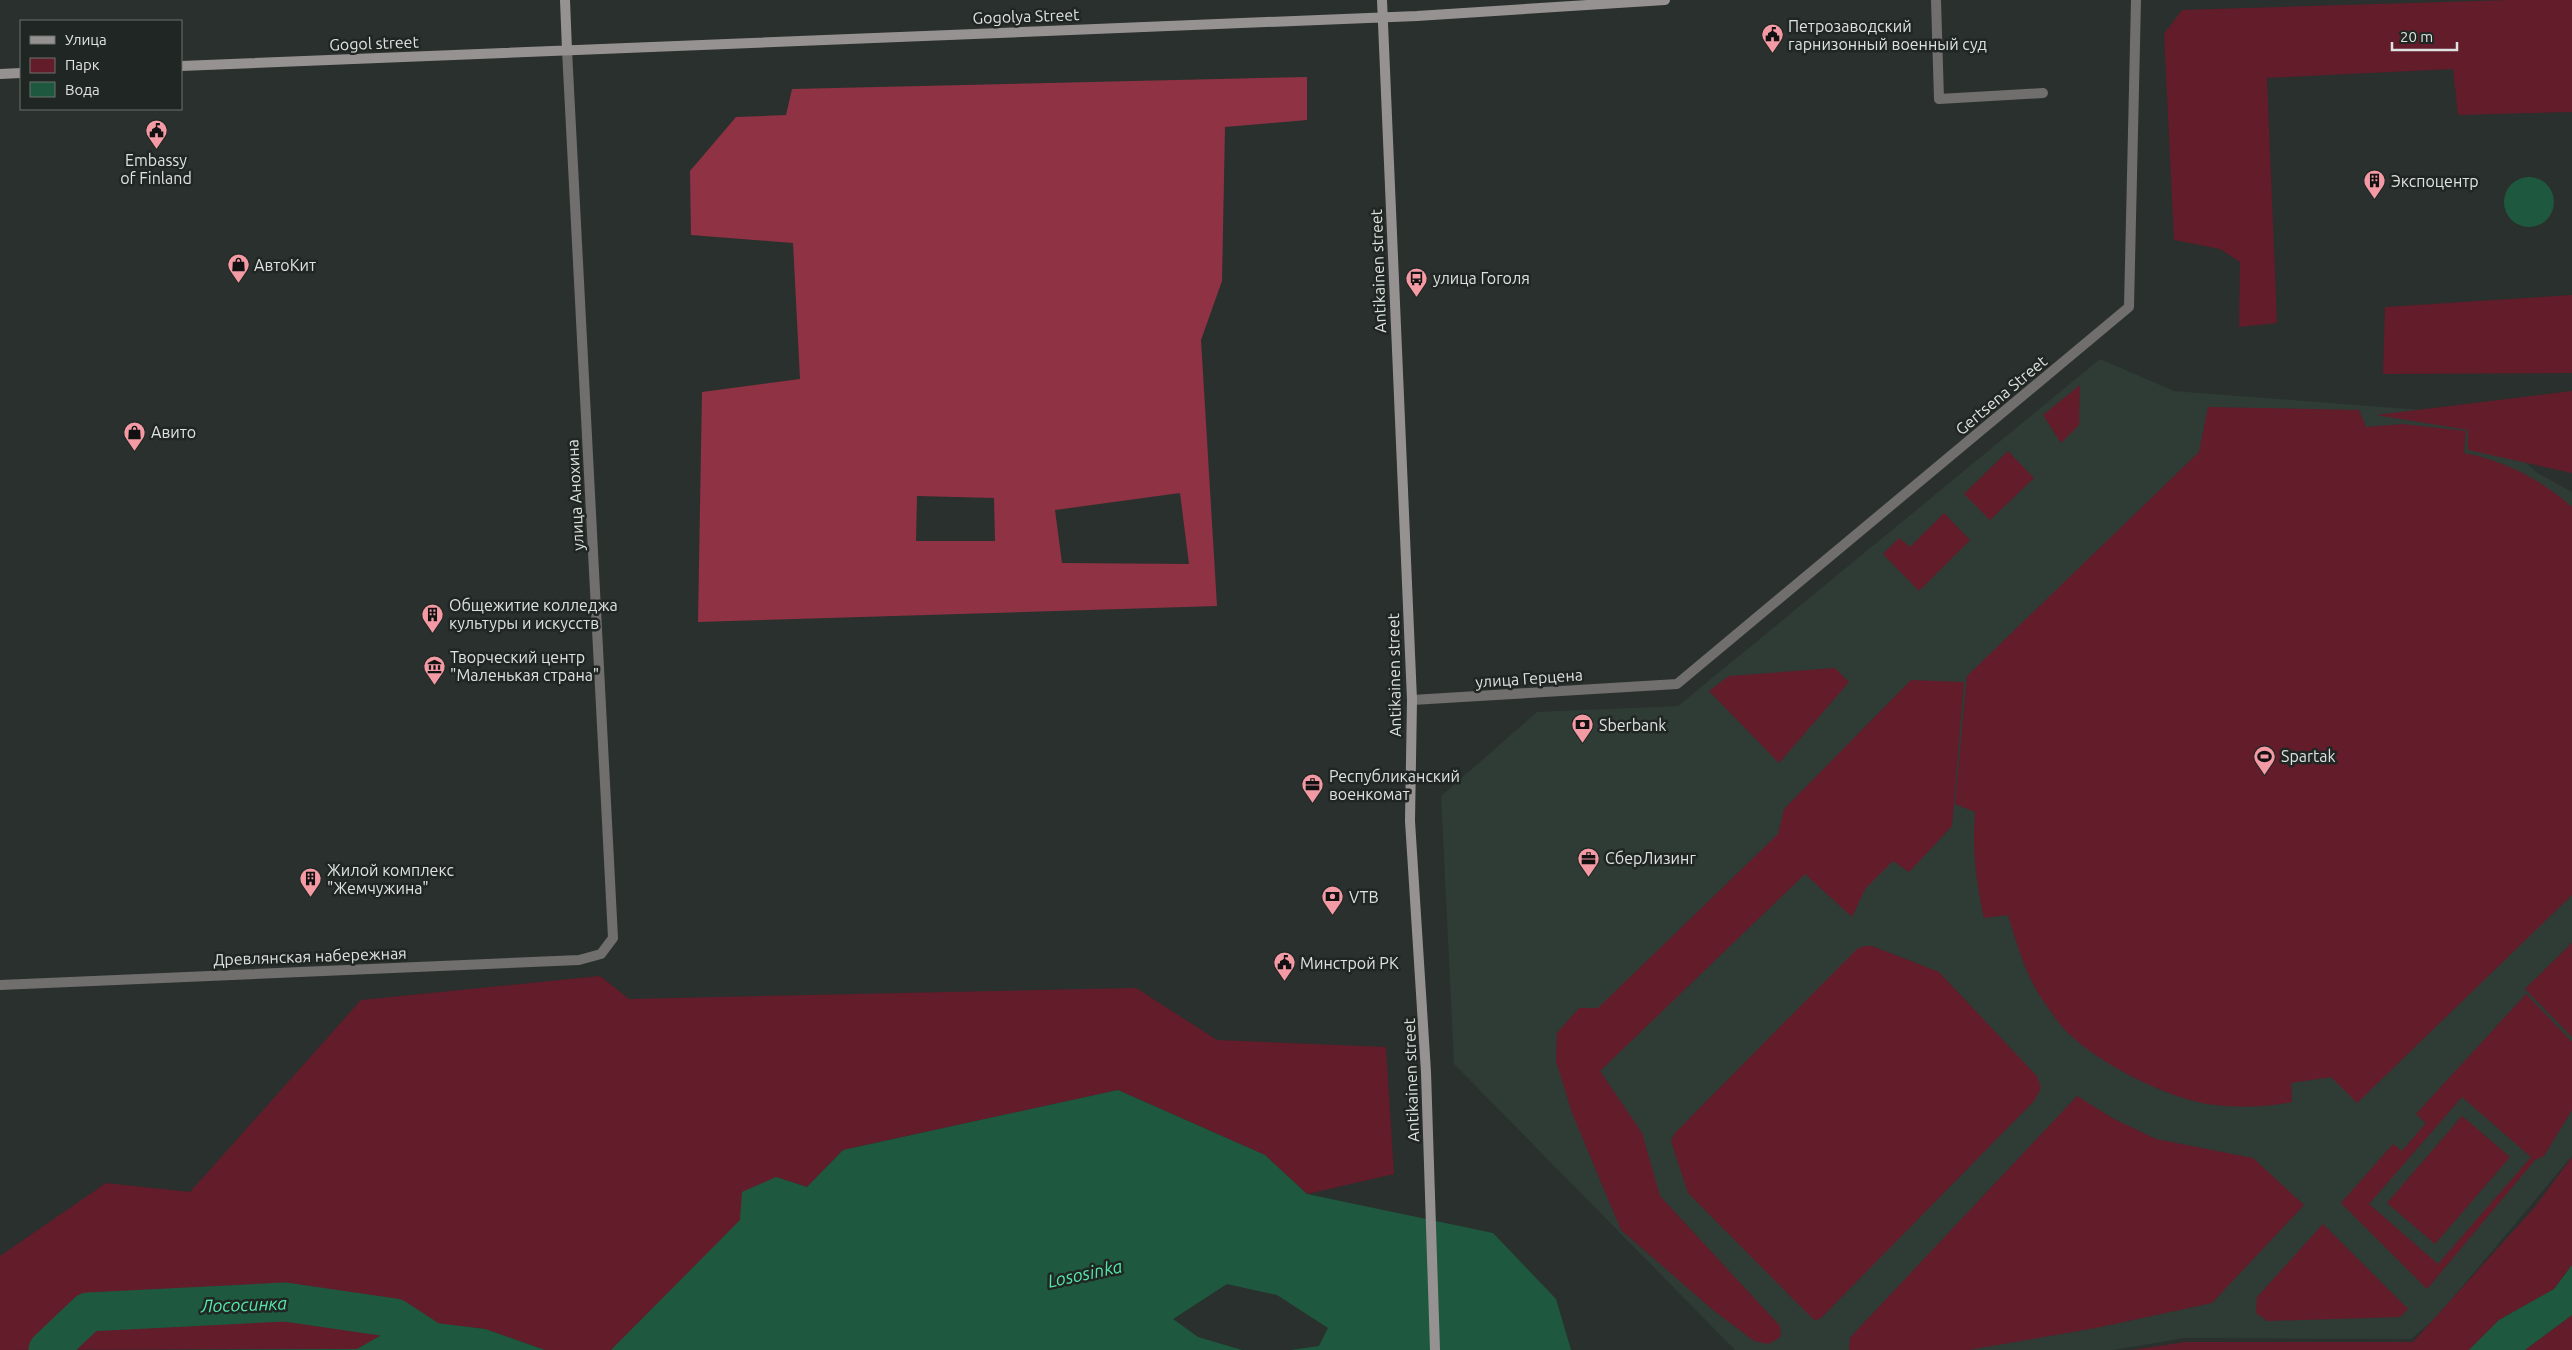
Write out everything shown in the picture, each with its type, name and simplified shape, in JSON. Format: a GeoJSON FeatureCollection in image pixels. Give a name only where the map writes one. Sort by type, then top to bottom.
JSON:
{"type":"FeatureCollection","features":[{"type":"Feature","properties":{"kind":"main road"},"geometry":{"type":"LineString","coordinates":[[565,0],[568,50]]}},
{"type":"Feature","properties":{"kind":"main road","name":"Antikainen street"},"geometry":{"type":"LineString","coordinates":[[1382,0],[1412,700],[1410,821],[1426,1072],[1435,1350]]}},
{"type":"Feature","properties":{"kind":"main road","name":"Gogolya Street"},"geometry":{"type":"LineString","coordinates":[[568,50],[1383,17],[1666,0]]}},
{"type":"Feature","properties":{"kind":"main road","name":"Gogol street"},"geometry":{"type":"LineString","coordinates":[[182,66],[568,50]]}},
{"type":"Feature","properties":{"kind":"main road"},"geometry":{"type":"LineString","coordinates":[[0,74],[20,73]]}},
{"type":"Feature","properties":{"kind":"street"},"geometry":{"type":"LineString","coordinates":[[1936,0],[1939,99],[2043,94]]}},
{"type":"Feature","properties":{"kind":"street","name":"Gertsena Street"},"geometry":{"type":"LineString","coordinates":[[1648,685],[1678,684],[2130,307],[2136,0]]}},
{"type":"Feature","properties":{"kind":"street","name":"улица Анохина"},"geometry":{"type":"LineString","coordinates":[[568,50],[612,938]]}},
{"type":"Feature","properties":{"kind":"street","name":"улица Герцена"},"geometry":{"type":"LineString","coordinates":[[1412,700],[1648,685]]}},
{"type":"Feature","properties":{"kind":"street","name":"Древлянская набережная"},"geometry":{"type":"LineString","coordinates":[[0,985],[579,960],[601,954],[612,938]]}},
{"type":"Feature","properties":{"kind":"shaded area"},"geometry":{"type":"Polygon","coordinates":[[[1307,77],[1307,120],[1225,127],[1222,281],[1201,340],[1217,606],[698,622],[702,392],[800,379],[793,243],[691,235],[690,171],[736,117],[786,115],[792,89],[1307,77]],[[1180,493],[1055,510],[1062,563],[1189,564],[1180,493]],[[917,496],[916,541],[995,541],[994,498],[917,496]]]}},
{"type":"Feature","properties":{"kind":"shaded area"},"geometry":{"type":"Polygon","coordinates":[[[2100,359],[2174,391],[2473,414],[2536,472],[2572,492],[2572,1156],[2436,1318],[2411,1339],[2185,1338],[2113,1350],[1735,1350],[1454,1064],[1441,796],[1537,712],[1678,706],[2100,359]]]}},
{"type":"Feature","properties":{"kind":"green space"},"geometry":{"type":"Polygon","coordinates":[[[2509,0],[2572,0],[2572,112],[2458,115],[2453,69],[2267,78],[2277,323],[2239,327],[2240,262],[2220,249],[2174,240],[2164,34],[2182,10],[2509,0]]]}},
{"type":"Feature","properties":{"kind":"green space"},"geometry":{"type":"Polygon","coordinates":[[[2572,295],[2572,373],[2383,374],[2385,307],[2572,295]]]}},
{"type":"Feature","properties":{"kind":"green space"},"geometry":{"type":"Polygon","coordinates":[[[2080,385],[2079,425],[2061,443],[2043,415],[2080,385]]]}},
{"type":"Feature","properties":{"kind":"green space"},"geometry":{"type":"Polygon","coordinates":[[[2572,391],[2572,473],[2468,450],[2468,430],[2376,415],[2572,391]]]}},
{"type":"Feature","properties":{"kind":"green space","name":"Spartak"},"geometry":{"type":"Polygon","coordinates":[[[2208,407],[2359,410],[2366,427],[2403,424],[2466,431],[2464,453],[2494,461],[2522,473],[2548,488],[2572,507],[2572,895],[2357,1103],[2331,1077],[2291,1083],[2292,1102],[2241,1107],[2202,1103],[2159,1089],[2126,1074],[2082,1045],[2063,1028],[2032,982],[2008,915],[1984,918],[1975,865],[1975,812],[1955,804],[1967,676],[2199,452],[2208,407]]]}},
{"type":"Feature","properties":{"kind":"green space"},"geometry":{"type":"Polygon","coordinates":[[[2008,451],[2034,478],[1990,520],[1964,494],[2008,451]]]}},
{"type":"Feature","properties":{"kind":"green space"},"geometry":{"type":"Polygon","coordinates":[[[1944,513],[1970,540],[1919,591],[1883,554],[1899,538],[1910,547],[1944,513]]]}},
{"type":"Feature","properties":{"kind":"green space"},"geometry":{"type":"Polygon","coordinates":[[[1835,668],[1849,682],[1779,763],[1709,691],[1729,676],[1835,668]]]}},
{"type":"Feature","properties":{"kind":"green space"},"geometry":{"type":"Polygon","coordinates":[[[1911,680],[1964,682],[1952,826],[1909,872],[1893,861],[1865,889],[1852,917],[1805,874],[1600,1071],[1642,1133],[1660,1196],[1780,1326],[1781,1336],[1776,1340],[1768,1344],[1754,1341],[1713,1310],[1621,1230],[1572,1113],[1556,1061],[1557,1033],[1579,1008],[1598,1008],[1778,834],[1784,809],[1911,680]]]}},
{"type":"Feature","properties":{"kind":"green space"},"geometry":{"type":"Polygon","coordinates":[[[2572,943],[2572,1037],[2525,989],[2572,943]]]}},
{"type":"Feature","properties":{"kind":"green space"},"geometry":{"type":"Polygon","coordinates":[[[1864,946],[1872,946],[1939,972],[2037,1076],[2041,1088],[2034,1101],[1820,1319],[1814,1320],[1688,1193],[1671,1141],[1675,1133],[1857,949],[1864,946]]]}},
{"type":"Feature","properties":{"kind":"green space"},"geometry":{"type":"Polygon","coordinates":[[[600,976],[629,999],[1136,988],[1217,1040],[1386,1047],[1394,1174],[1307,1194],[1265,1155],[1118,1090],[843,1150],[807,1187],[776,1177],[741,1220],[611,1350],[545,1350],[485,1329],[395,1319],[392,1329],[357,1349],[0,1350],[0,1256],[106,1183],[190,1192],[361,1000],[600,976]]]}},
{"type":"Feature","properties":{"kind":"green space"},"geometry":{"type":"Polygon","coordinates":[[[2526,994],[2572,1042],[2572,1110],[2544,1156],[2535,1160],[2427,1289],[2341,1203],[2393,1144],[2402,1151],[2426,1123],[2416,1114],[2526,994]],[[2462,1097],[2369,1204],[2438,1264],[2531,1157],[2462,1097]]]}},
{"type":"Feature","properties":{"kind":"green space"},"geometry":{"type":"Polygon","coordinates":[[[2077,1096],[2114,1119],[2156,1139],[2253,1158],[2304,1205],[2212,1303],[2096,1328],[1968,1350],[1849,1350],[1850,1338],[1858,1329],[2077,1096]]]}},
{"type":"Feature","properties":{"kind":"green space"},"geometry":{"type":"Polygon","coordinates":[[[2462,1116],[2510,1157],[2435,1244],[2387,1203],[2462,1116]]]}},
{"type":"Feature","properties":{"kind":"green space"},"geometry":{"type":"Polygon","coordinates":[[[2572,1157],[2572,1265],[2554,1289],[2499,1320],[2469,1350],[2133,1350],[2185,1342],[2413,1342],[2534,1208],[2572,1157]]]}},
{"type":"Feature","properties":{"kind":"green space"},"geometry":{"type":"Polygon","coordinates":[[[2323,1224],[2408,1309],[2400,1317],[2267,1321],[2256,1313],[2257,1297],[2323,1224]]]}},
{"type":"Feature","properties":{"kind":"green space"},"geometry":{"type":"Polygon","coordinates":[[[2572,1315],[2572,1350],[2525,1350],[2572,1315]]]}},
{"type":"Feature","properties":{"kind":"water"},"geometry":{"type":"Polygon","coordinates":[[[2529,177],[2543,181],[2550,188],[2554,202],[2550,216],[2543,223],[2529,227],[2515,223],[2508,216],[2504,202],[2508,188],[2515,181],[2529,177]]]}},
{"type":"Feature","properties":{"kind":"water","name":"Lososinka"},"geometry":{"type":"Polygon","coordinates":[[[1118,1090],[1265,1155],[1307,1194],[1493,1233],[1556,1299],[1571,1350],[1291,1350],[1319,1346],[1328,1328],[1277,1295],[1227,1284],[1173,1319],[1198,1337],[1242,1350],[611,1350],[740,1220],[742,1192],[776,1177],[807,1187],[843,1150],[1118,1090]]]}},
{"type":"Feature","properties":{"kind":"water"},"geometry":{"type":"Polygon","coordinates":[[[2572,1265],[2572,1315],[2525,1350],[2469,1350],[2499,1320],[2554,1289],[2572,1265]]]}},
{"type":"Feature","properties":{"kind":"water"},"geometry":{"type":"Polygon","coordinates":[[[395,1318],[485,1329],[545,1350],[152,1350],[357,1349],[392,1329],[395,1318]]]}},
{"type":"Feature","properties":{"kind":"waterway","name":"Лососинка"},"geometry":{"type":"LineString","coordinates":[[48,1350],[88,1312],[285,1302],[395,1318],[444,1350]]}},
{"type":"Feature","properties":{"kind":"place","name":"Петрозаводский гарнизонный военный суд"},"geometry":{"type":"Point","coordinates":[1772,54]}},
{"type":"Feature","properties":{"kind":"place","name":"Embassy of Finland"},"geometry":{"type":"Point","coordinates":[156,150]}},
{"type":"Feature","properties":{"kind":"place","name":"Экспоцентр"},"geometry":{"type":"Point","coordinates":[2375,200]}},
{"type":"Feature","properties":{"kind":"place","name":"АвтоКит"},"geometry":{"type":"Point","coordinates":[238,284]}},
{"type":"Feature","properties":{"kind":"place","name":"улица Гоголя"},"geometry":{"type":"Point","coordinates":[1417,297]}},
{"type":"Feature","properties":{"kind":"place","name":"Авито"},"geometry":{"type":"Point","coordinates":[135,451]}},
{"type":"Feature","properties":{"kind":"place","name":"Общежитие колледжа культуры и искусств"},"geometry":{"type":"Point","coordinates":[433,633]}},
{"type":"Feature","properties":{"kind":"place","name":"Творческий центр \"Маленькая страна\""},"geometry":{"type":"Point","coordinates":[434,685]}},
{"type":"Feature","properties":{"kind":"place","name":"Sberbank"},"geometry":{"type":"Point","coordinates":[1583,744]}},
{"type":"Feature","properties":{"kind":"place","name":"Spartak"},"geometry":{"type":"Point","coordinates":[2265,775]}},
{"type":"Feature","properties":{"kind":"place","name":"Республиканский военкомат"},"geometry":{"type":"Point","coordinates":[1313,804]}},
{"type":"Feature","properties":{"kind":"place","name":"СберЛизинг"},"geometry":{"type":"Point","coordinates":[1589,877]}},
{"type":"Feature","properties":{"kind":"place","name":"Жилой комплекс \"Жемчужина\""},"geometry":{"type":"Point","coordinates":[311,898]}},
{"type":"Feature","properties":{"kind":"place","name":"VTB"},"geometry":{"type":"Point","coordinates":[1333,916]}},
{"type":"Feature","properties":{"kind":"place","name":"Минстрой РК"},"geometry":{"type":"Point","coordinates":[1284,982]}}]}
